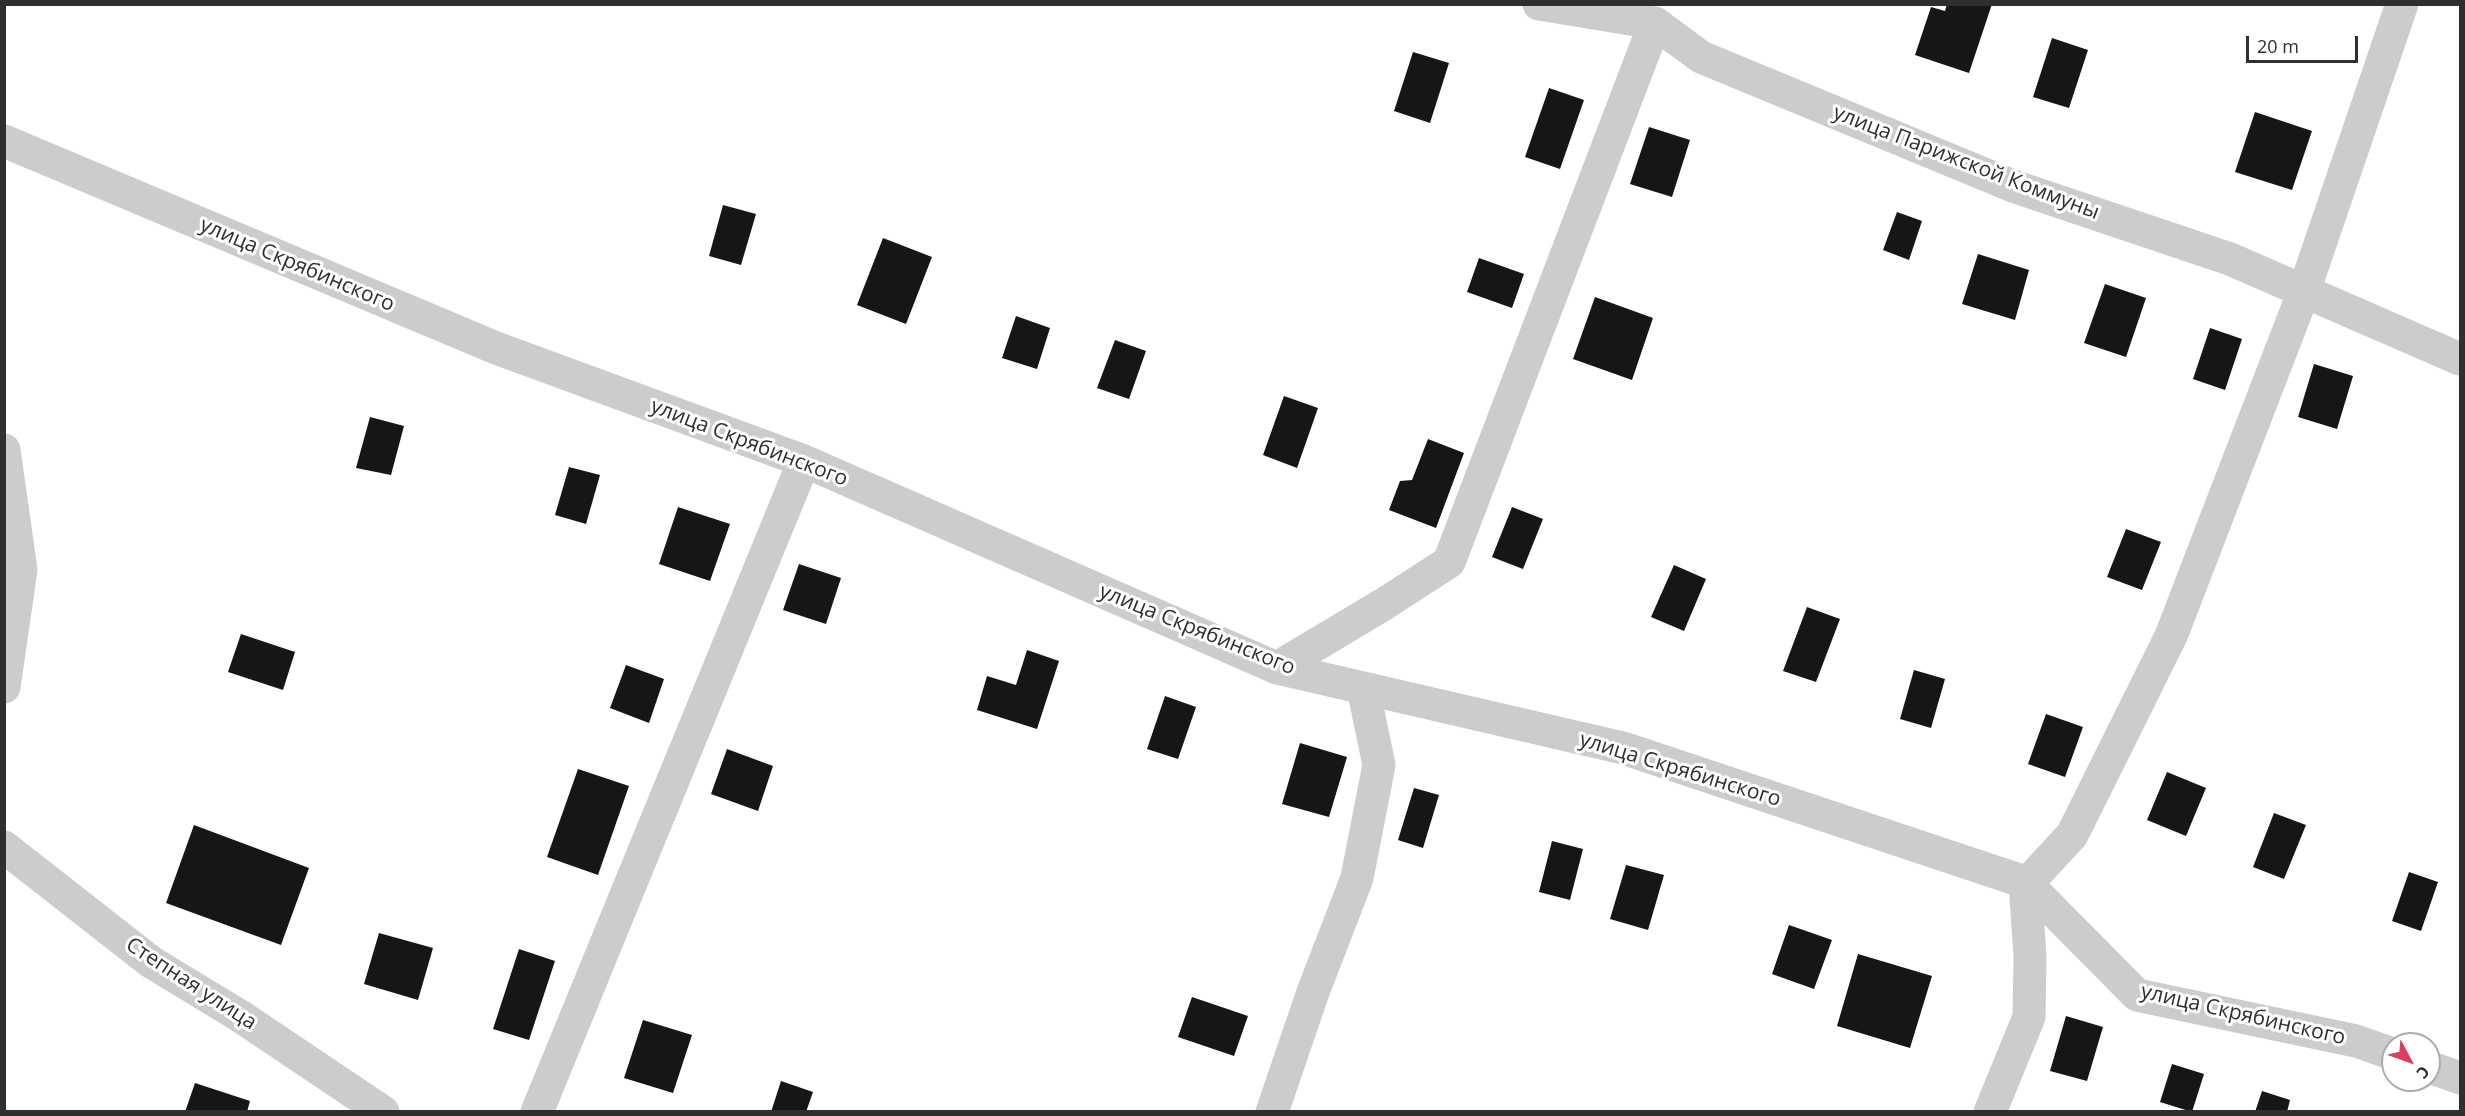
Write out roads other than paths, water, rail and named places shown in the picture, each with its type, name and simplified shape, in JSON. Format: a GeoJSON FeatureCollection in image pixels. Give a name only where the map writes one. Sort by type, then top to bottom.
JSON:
{"type":"FeatureCollection","features":[{"type":"Feature","properties":{"kind":"street","name":"улица Парижской Коммуны"},"geometry":{"type":"LineString","coordinates":[[1539,4],[1655,23],[1701,57],[1744,75],[2013,186],[2230,259],[2460,359]]}},
{"type":"Feature","properties":{"kind":"street"},"geometry":{"type":"LineString","coordinates":[[1990,1112],[2029,1017],[2030,957],[2025,882],[2072,835],[2171,636],[2304,291],[2402,4]]}},
{"type":"Feature","properties":{"kind":"street"},"geometry":{"type":"LineString","coordinates":[[1277,668],[1449,562],[1655,23]]}},
{"type":"Feature","properties":{"kind":"street","name":"улица Скрябинского"},"geometry":{"type":"LineString","coordinates":[[4,141],[496,348],[804,460],[1277,668],[1623,748],[2025,882],[2137,995],[2355,1041],[2381,1050]]}},
{"type":"Feature","properties":{"kind":"street"},"geometry":{"type":"LineString","coordinates":[[4,450],[21,570],[4,687]]}},
{"type":"Feature","properties":{"kind":"street"},"geometry":{"type":"LineString","coordinates":[[537,1112],[804,460]]}},
{"type":"Feature","properties":{"kind":"street"},"geometry":{"type":"LineString","coordinates":[[1272,1112],[1313,992],[1357,878],[1379,765],[1363,688]]}},
{"type":"Feature","properties":{"kind":"street","name":"Степная улица"},"geometry":{"type":"LineString","coordinates":[[4,847],[151,962],[240,1016],[383,1112]]}},
{"type":"Feature","properties":{"kind":"street"},"geometry":{"type":"LineString","coordinates":[[2441,1071],[2460,1078]]}}]}
